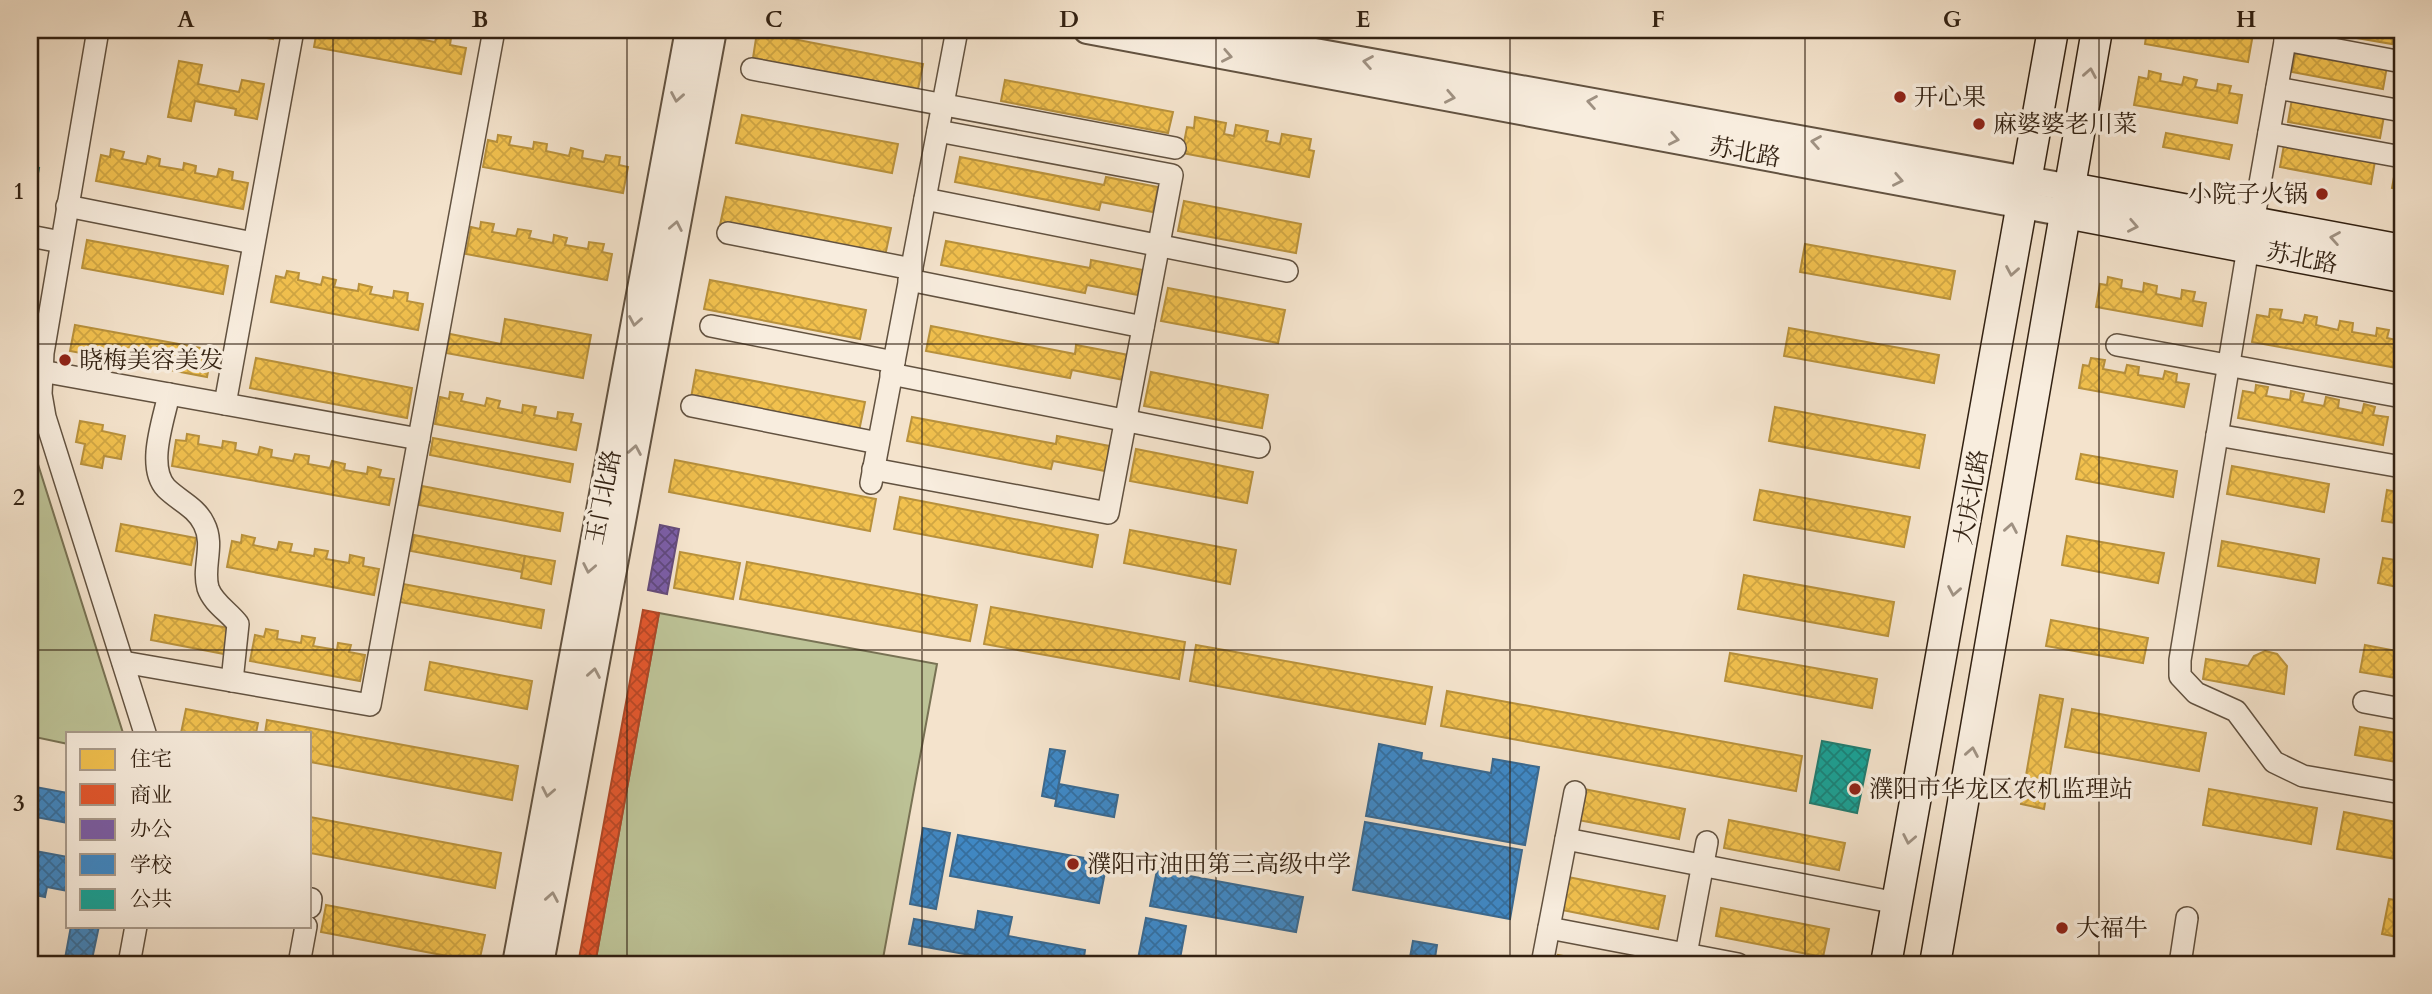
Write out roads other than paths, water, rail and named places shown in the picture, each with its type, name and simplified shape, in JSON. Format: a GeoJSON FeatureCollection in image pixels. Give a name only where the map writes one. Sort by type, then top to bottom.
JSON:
{"type":"FeatureCollection","features":[{"type":"Feature","properties":{"kind":"main road","name":"大庆北路"},"geometry":{"type":"LineString","coordinates":[[1886,964],[2053,30]]}},
{"type":"Feature","properties":{"kind":"main road","name":"大庆北路"},"geometry":{"type":"LineString","coordinates":[[1936,964],[2097,30]]}},
{"type":"Feature","properties":{"kind":"main road","name":"苏北路"},"geometry":{"type":"LineString","coordinates":[[2068,201],[2250,235],[2402,277]]}},
{"type":"Feature","properties":{"kind":"main road","name":"苏北路"},"geometry":{"type":"LineString","coordinates":[[2250,235],[2402,250]]}},
{"type":"Feature","properties":{"kind":"street"},"geometry":{"type":"LineString","coordinates":[[98,30],[36,370],[45,417],[145,732]]}},
{"type":"Feature","properties":{"kind":"street"},"geometry":{"type":"LineString","coordinates":[[226,404],[293,30]]}},
{"type":"Feature","properties":{"kind":"street"},"geometry":{"type":"LineString","coordinates":[[123,662],[370,705],[494,30]]}},
{"type":"Feature","properties":{"kind":"street","name":"玉门北路"},"geometry":{"type":"LineString","coordinates":[[516,964],[689,30]]}},
{"type":"Feature","properties":{"kind":"street","name":"玉门北路"},"geometry":{"type":"LineString","coordinates":[[540,964],[713,30]]}},
{"type":"Feature","properties":{"kind":"street"},"geometry":{"type":"LineString","coordinates":[[938,131],[1172,175],[1108,513],[872,476],[957,30]]}},
{"type":"Feature","properties":{"kind":"street","name":"苏北路"},"geometry":{"type":"LineString","coordinates":[[1087,30],[2026,192]]}},
{"type":"Feature","properties":{"kind":"street","name":"苏北路"},"geometry":{"type":"LineString","coordinates":[[1193,30],[2068,201]]}},
{"type":"Feature","properties":{"kind":"street"},"geometry":{"type":"LineString","coordinates":[[2402,62],[2286,35],[2228,366],[2180,676],[2196,693],[2236,711],[2274,762],[2303,776],[2402,793]]}},
{"type":"Feature","properties":{"kind":"street"},"geometry":{"type":"LineString","coordinates":[[752,69],[1175,148]]}},
{"type":"Feature","properties":{"kind":"street"},"geometry":{"type":"LineString","coordinates":[[2277,88],[2402,111]]}},
{"type":"Feature","properties":{"kind":"street"},"geometry":{"type":"LineString","coordinates":[[2269,133],[2402,158]]}},
{"type":"Feature","properties":{"kind":"street"},"geometry":{"type":"LineString","coordinates":[[925,199],[1287,271]]}},
{"type":"Feature","properties":{"kind":"street"},"geometry":{"type":"LineString","coordinates":[[67,206],[253,243]]}},
{"type":"Feature","properties":{"kind":"street"},"geometry":{"type":"LineString","coordinates":[[728,233],[1143,327]]}},
{"type":"Feature","properties":{"kind":"street"},"geometry":{"type":"LineString","coordinates":[[30,236],[61,242]]}},
{"type":"Feature","properties":{"kind":"street"},"geometry":{"type":"LineString","coordinates":[[711,326],[1126,420],[1259,447]]}},
{"type":"Feature","properties":{"kind":"street"},"geometry":{"type":"LineString","coordinates":[[2117,345],[2402,397]]}},
{"type":"Feature","properties":{"kind":"street"},"geometry":{"type":"LineString","coordinates":[[36,370],[419,439]]}},
{"type":"Feature","properties":{"kind":"street"},"geometry":{"type":"LineString","coordinates":[[169,394],[158,454],[159,470],[164,485],[193,508],[204,523],[209,539],[208,587],[218,604],[238,624],[232,681]]}},
{"type":"Feature","properties":{"kind":"street"},"geometry":{"type":"LineString","coordinates":[[692,406],[878,443]]}},
{"type":"Feature","properties":{"kind":"street"},"geometry":{"type":"LineString","coordinates":[[2217,435],[2402,467]]}},
{"type":"Feature","properties":{"kind":"street"},"geometry":{"type":"LineString","coordinates":[[2364,702],[2402,709]]}},
{"type":"Feature","properties":{"kind":"street"},"geometry":{"type":"LineString","coordinates":[[1542,964],[1575,792]]}},
{"type":"Feature","properties":{"kind":"street"},"geometry":{"type":"LineString","coordinates":[[1566,839],[1897,903]]}},
{"type":"Feature","properties":{"kind":"street"},"geometry":{"type":"LineString","coordinates":[[1686,954],[1707,842]]}},
{"type":"Feature","properties":{"kind":"street"},"geometry":{"type":"LineString","coordinates":[[2180,964],[2187,918]]}},
{"type":"Feature","properties":{"kind":"street"},"geometry":{"type":"LineString","coordinates":[[129,964],[136,928]]}},
{"type":"Feature","properties":{"kind":"street"},"geometry":{"type":"LineString","coordinates":[[299,964],[306,928]]}},
{"type":"Feature","properties":{"kind":"street"},"geometry":{"type":"LineString","coordinates":[[1549,928],[1738,964]]}},
{"type":"Feature","properties":{"kind":"place","name":"开心果"},"geometry":{"type":"Point","coordinates":[1900,97]}},
{"type":"Feature","properties":{"kind":"place","name":"麻婆婆老川菜"},"geometry":{"type":"Point","coordinates":[1979,124]}},
{"type":"Feature","properties":{"kind":"place","name":"小院子火锅"},"geometry":{"type":"Point","coordinates":[2322,194]}},
{"type":"Feature","properties":{"kind":"place","name":"晓梅美容美发"},"geometry":{"type":"Point","coordinates":[65,360]}},
{"type":"Feature","properties":{"kind":"place","name":"濮阳市华龙区农机监理站"},"geometry":{"type":"Point","coordinates":[1855,789]}},
{"type":"Feature","properties":{"kind":"place","name":"濮阳市油田第三高级中学"},"geometry":{"type":"Point","coordinates":[1073,864]}},
{"type":"Feature","properties":{"kind":"place","name":"大福牛"},"geometry":{"type":"Point","coordinates":[2062,928]}}]}
